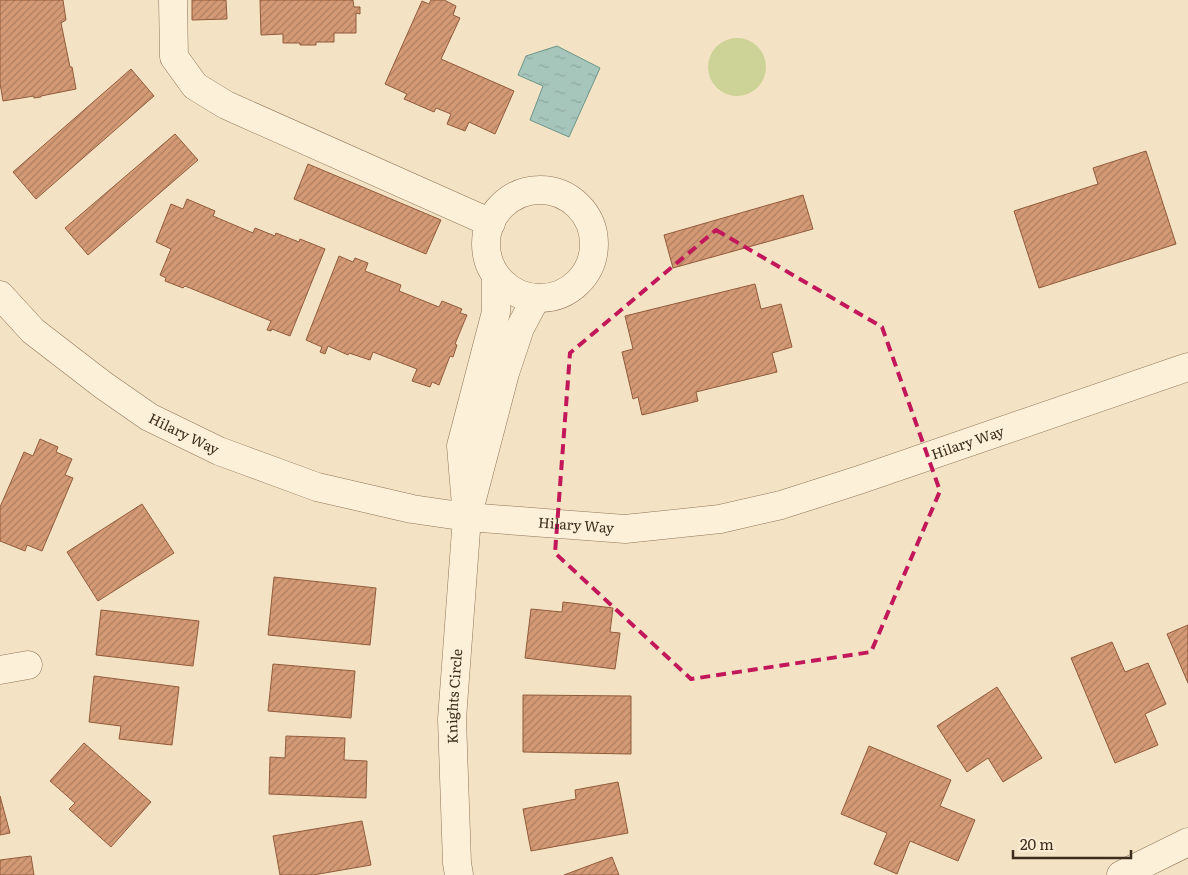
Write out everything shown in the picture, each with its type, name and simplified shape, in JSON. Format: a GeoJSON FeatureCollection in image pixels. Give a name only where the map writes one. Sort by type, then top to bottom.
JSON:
{"type":"FeatureCollection","features":[{"type":"Feature","properties":{"kind":"street"},"geometry":{"type":"LineString","coordinates":[[173,0],[174,57],[195,86],[226,105],[491,223]]}},
{"type":"Feature","properties":{"kind":"street"},"geometry":{"type":"LineString","coordinates":[[545,189],[563,194],[578,205],[590,220],[595,237],[594,253],[589,269],[579,282],[567,291],[552,297],[536,298],[521,294],[507,286],[496,276],[488,262],[486,245],[488,229],[491,223],[496,212],[509,199],[526,191],[545,189]]}},
{"type":"Feature","properties":{"kind":"street"},"geometry":{"type":"LineString","coordinates":[[467,517],[461,446],[496,312],[496,276]]}},
{"type":"Feature","properties":{"kind":"street","name":"Hilary Way"},"geometry":{"type":"LineString","coordinates":[[0,295],[33,331],[103,385],[149,417],[219,451],[317,487],[412,509],[467,517],[625,529],[720,519],[781,505],[1188,367]]}},
{"type":"Feature","properties":{"kind":"street"},"geometry":{"type":"LineString","coordinates":[[467,517],[505,373],[520,328],[536,298]]}},
{"type":"Feature","properties":{"kind":"street","name":"Knights Circle"},"geometry":{"type":"LineString","coordinates":[[459,875],[452,719],[467,517]]}},
{"type":"Feature","properties":{"kind":"street"},"geometry":{"type":"LineString","coordinates":[[0,670],[28,665]]}},
{"type":"Feature","properties":{"kind":"street"},"geometry":{"type":"LineString","coordinates":[[1121,875],[1188,842]]}},
{"type":"Feature","properties":{"kind":"highlighted area"},"geometry":{"type":"Polygon","coordinates":[[[716,230],[882,327],[940,491],[871,652],[691,679],[555,553],[570,353],[716,230]]]}},
{"type":"Feature","properties":{"kind":"green space"},"geometry":{"type":"Polygon","coordinates":[[[731,38],[743,38],[758,46],[766,61],[766,73],[758,88],[743,96],[731,96],[716,88],[708,73],[708,61],[716,46],[731,38]]]}},
{"type":"Feature","properties":{"kind":"water"},"geometry":{"type":"Polygon","coordinates":[[[557,46],[600,68],[569,137],[530,120],[543,86],[518,75],[526,56],[557,46]]]}},
{"type":"Feature","properties":{"kind":"building"},"geometry":{"type":"Polygon","coordinates":[[[0,0],[63,0],[66,20],[61,23],[76,89],[41,97],[34,98],[34,96],[3,101],[0,83],[0,0]]]}},
{"type":"Feature","properties":{"kind":"building"},"geometry":{"type":"Polygon","coordinates":[[[192,0],[226,0],[227,19],[192,20],[192,0]]]}},
{"type":"Feature","properties":{"kind":"building"},"geometry":{"type":"Polygon","coordinates":[[[260,0],[353,0],[354,7],[360,7],[360,14],[356,13],[356,33],[334,33],[334,42],[316,42],[316,45],[283,43],[283,34],[261,35],[260,0]]]}},
{"type":"Feature","properties":{"kind":"building"},"geometry":{"type":"Polygon","coordinates":[[[431,0],[444,0],[456,6],[453,15],[460,18],[441,59],[514,91],[495,134],[469,122],[465,131],[447,124],[451,114],[436,108],[434,112],[404,99],[407,94],[385,84],[422,1],[429,4],[431,0]]]}},
{"type":"Feature","properties":{"kind":"building"},"geometry":{"type":"Polygon","coordinates":[[[131,69],[154,96],[36,199],[13,172],[131,69]]]}},
{"type":"Feature","properties":{"kind":"building"},"geometry":{"type":"Polygon","coordinates":[[[175,134],[198,160],[88,255],[65,228],[175,134]]]}},
{"type":"Feature","properties":{"kind":"building"},"geometry":{"type":"Polygon","coordinates":[[[1146,151],[1176,244],[1039,288],[1014,211],[1098,184],[1093,168],[1146,151]]]}},
{"type":"Feature","properties":{"kind":"building"},"geometry":{"type":"Polygon","coordinates":[[[308,164],[441,220],[426,254],[294,199],[308,164]]]}},
{"type":"Feature","properties":{"kind":"building"},"geometry":{"type":"Polygon","coordinates":[[[803,195],[813,229],[673,268],[664,235],[803,195]]]}},
{"type":"Feature","properties":{"kind":"building"},"geometry":{"type":"Polygon","coordinates":[[[187,199],[215,211],[213,216],[253,233],[255,228],[275,236],[276,233],[299,242],[300,239],[325,249],[290,336],[272,329],[271,331],[267,330],[271,321],[185,286],[183,288],[165,281],[166,278],[160,275],[171,249],[156,242],[171,204],[183,209],[187,199]]]}},
{"type":"Feature","properties":{"kind":"building"},"geometry":{"type":"Polygon","coordinates":[[[339,256],[353,262],[355,258],[368,263],[365,271],[401,285],[399,291],[439,307],[442,301],[462,309],[460,313],[467,315],[455,344],[457,345],[453,357],[450,356],[439,385],[432,382],[430,387],[412,381],[417,369],[373,352],[370,360],[349,353],[348,355],[328,346],[325,354],[320,352],[322,347],[306,340],[339,256]]]}},
{"type":"Feature","properties":{"kind":"building"},"geometry":{"type":"Polygon","coordinates":[[[755,284],[761,309],[781,304],[792,347],[772,353],[777,372],[696,392],[698,401],[642,415],[638,397],[633,399],[622,352],[633,349],[625,316],[755,284]]]}},
{"type":"Feature","properties":{"kind":"building"},"geometry":{"type":"Polygon","coordinates":[[[40,439],[58,447],[56,452],[72,459],[65,475],[73,478],[42,551],[27,545],[25,551],[0,541],[0,507],[24,452],[33,456],[40,439]]]}},
{"type":"Feature","properties":{"kind":"building"},"geometry":{"type":"Polygon","coordinates":[[[142,504],[174,553],[98,601],[67,552],[142,504]]]}},
{"type":"Feature","properties":{"kind":"building"},"geometry":{"type":"Polygon","coordinates":[[[274,577],[376,588],[370,645],[268,635],[274,577]]]}},
{"type":"Feature","properties":{"kind":"building"},"geometry":{"type":"Polygon","coordinates":[[[563,602],[613,608],[610,632],[620,633],[615,669],[525,658],[531,609],[562,612],[563,602]]]}},
{"type":"Feature","properties":{"kind":"building"},"geometry":{"type":"Polygon","coordinates":[[[101,610],[199,621],[193,666],[96,655],[101,610]]]}},
{"type":"Feature","properties":{"kind":"building"},"geometry":{"type":"Polygon","coordinates":[[[1188,625],[1188,683],[1167,634],[1188,625]]]}},
{"type":"Feature","properties":{"kind":"building"},"geometry":{"type":"Polygon","coordinates":[[[1112,642],[1125,672],[1148,663],[1166,704],[1145,714],[1158,745],[1115,763],[1071,658],[1112,642]]]}},
{"type":"Feature","properties":{"kind":"building"},"geometry":{"type":"Polygon","coordinates":[[[273,664],[355,671],[351,718],[268,711],[273,664]]]}},
{"type":"Feature","properties":{"kind":"building"},"geometry":{"type":"Polygon","coordinates":[[[94,676],[179,687],[172,745],[119,739],[121,726],[89,722],[94,676]]]}},
{"type":"Feature","properties":{"kind":"building"},"geometry":{"type":"Polygon","coordinates":[[[997,687],[1042,758],[1003,782],[988,758],[967,772],[937,726],[997,687]]]}},
{"type":"Feature","properties":{"kind":"building"},"geometry":{"type":"Polygon","coordinates":[[[523,695],[631,696],[631,754],[523,752],[523,695]]]}},
{"type":"Feature","properties":{"kind":"building"},"geometry":{"type":"Polygon","coordinates":[[[286,736],[345,738],[344,760],[367,761],[366,798],[269,794],[270,757],[285,758],[286,736]]]}},
{"type":"Feature","properties":{"kind":"building"},"geometry":{"type":"Polygon","coordinates":[[[84,743],[151,802],[111,847],[69,809],[75,803],[50,781],[84,743]]]}},
{"type":"Feature","properties":{"kind":"building"},"geometry":{"type":"Polygon","coordinates":[[[869,746],[951,780],[940,806],[975,820],[958,861],[910,841],[897,874],[874,864],[887,833],[841,814],[869,746]]]}},
{"type":"Feature","properties":{"kind":"building"},"geometry":{"type":"Polygon","coordinates":[[[618,782],[628,833],[531,851],[523,809],[576,799],[575,790],[618,782]]]}},
{"type":"Feature","properties":{"kind":"building"},"geometry":{"type":"Polygon","coordinates":[[[0,796],[10,833],[0,835],[0,796]]]}},
{"type":"Feature","properties":{"kind":"building"},"geometry":{"type":"Polygon","coordinates":[[[362,821],[371,865],[313,875],[280,875],[273,836],[362,821]]]}},
{"type":"Feature","properties":{"kind":"building"},"geometry":{"type":"Polygon","coordinates":[[[31,856],[34,875],[0,875],[0,860],[31,856]]]}},
{"type":"Feature","properties":{"kind":"building"},"geometry":{"type":"Polygon","coordinates":[[[612,857],[619,875],[564,875],[612,857]]]}}]}
